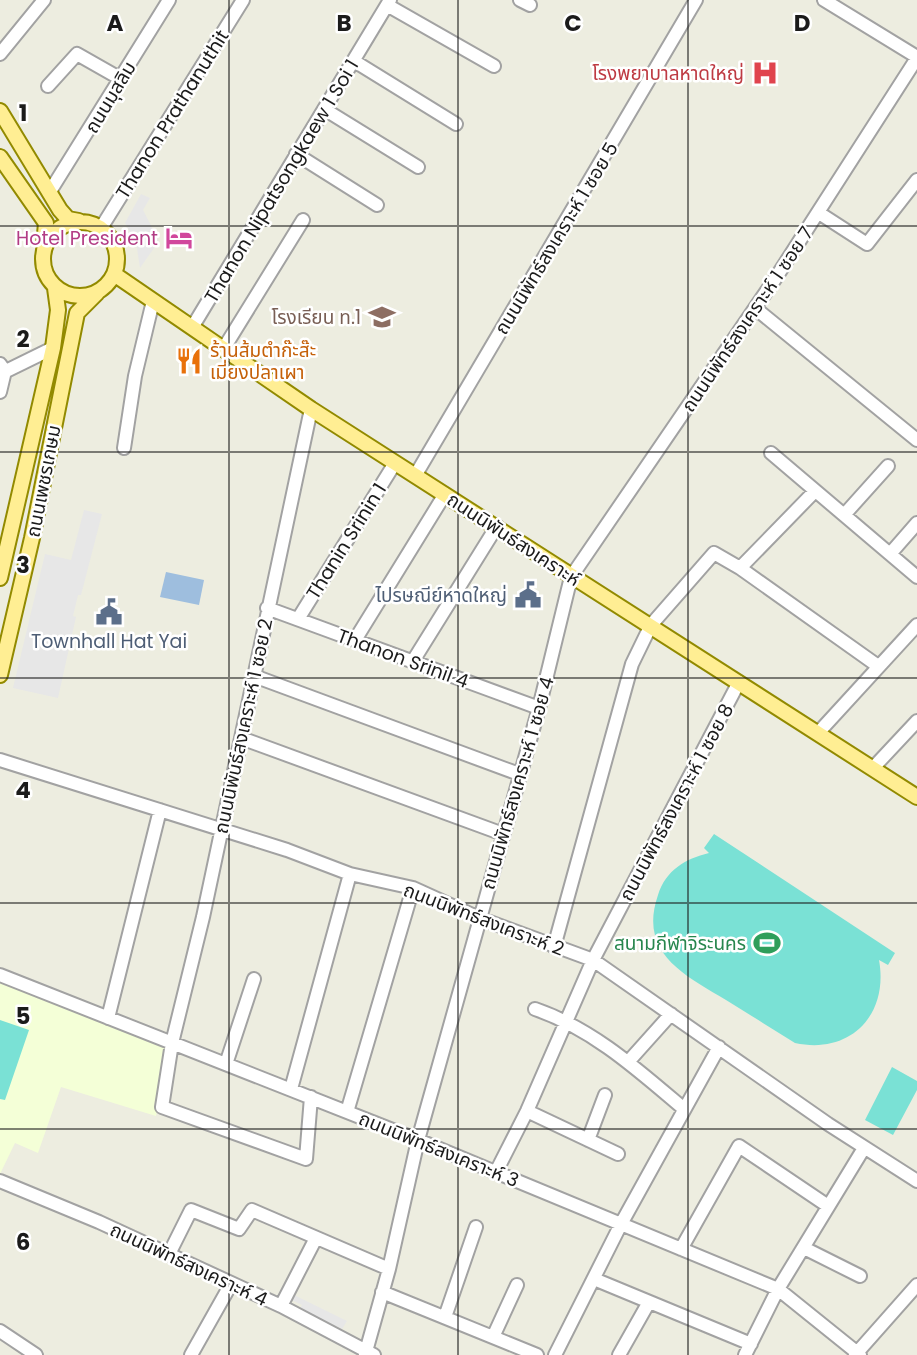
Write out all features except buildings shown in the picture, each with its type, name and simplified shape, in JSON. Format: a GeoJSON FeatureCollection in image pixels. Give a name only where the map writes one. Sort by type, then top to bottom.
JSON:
{"type":"FeatureCollection","features":[{"type":"Feature","properties":{"kind":"main road"},"geometry":{"type":"LineString","coordinates":[[0,111],[49,193],[68,219],[101,228],[115,246],[117,263],[114,274],[97,293],[75,297],[55,288],[44,271],[46,223],[0,157]]}},
{"type":"Feature","properties":{"kind":"main road"},"geometry":{"type":"LineString","coordinates":[[44,250],[58,229],[82,222]]}},
{"type":"Feature","properties":{"kind":"main road","name":"ถนนนิพันธ์สงเคราะห์"},"geometry":{"type":"LineString","coordinates":[[114,274],[311,409],[917,796]]}},
{"type":"Feature","properties":{"kind":"main road","name":"ถนนเพชรเกษม"},"geometry":{"type":"LineString","coordinates":[[0,578],[53,348],[58,310],[55,288]]}},
{"type":"Feature","properties":{"kind":"main road","name":"ถนนเพชรเกษม"},"geometry":{"type":"LineString","coordinates":[[0,675],[32,538],[77,313],[97,293]]}},
{"type":"Feature","properties":{"kind":"main road"},"geometry":{"type":"LineString","coordinates":[[10,533],[32,538]]}},
{"type":"Feature","properties":{"kind":"street"},"geometry":{"type":"LineString","coordinates":[[0,54],[44,0]]}},
{"type":"Feature","properties":{"kind":"street","name":"ถนนมุสลิม"},"geometry":{"type":"LineString","coordinates":[[49,193],[169,0]]}},
{"type":"Feature","properties":{"kind":"street","name":"Thanon Prathanuthit"},"geometry":{"type":"LineString","coordinates":[[101,228],[243,0]]}},
{"type":"Feature","properties":{"kind":"street","name":"ถนนนิพัทธ์สงเคราะห์ 1 ซอย 5"},"geometry":{"type":"LineString","coordinates":[[415,476],[696,0]]}},
{"type":"Feature","properties":{"kind":"street"},"geometry":{"type":"LineString","coordinates":[[824,0],[917,57]]}},
{"type":"Feature","properties":{"kind":"street"},"geometry":{"type":"LineString","coordinates":[[388,2],[494,66]]}},
{"type":"Feature","properties":{"kind":"street","name":"Thanon Nipatsongkaew 1 Soi 1"},"geometry":{"type":"LineString","coordinates":[[193,326],[388,2]]}},
{"type":"Feature","properties":{"kind":"street"},"geometry":{"type":"LineString","coordinates":[[48,86],[76,54],[121,79]]}},
{"type":"Feature","properties":{"kind":"street","name":"ถนนนิพัทธ์สงเคราะห์ 1 ซอย 7"},"geometry":{"type":"LineString","coordinates":[[571,577],[755,308],[917,57]]}},
{"type":"Feature","properties":{"kind":"street"},"geometry":{"type":"LineString","coordinates":[[354,61],[456,124]]}},
{"type":"Feature","properties":{"kind":"street"},"geometry":{"type":"LineString","coordinates":[[324,109],[418,167]]}},
{"type":"Feature","properties":{"kind":"street"},"geometry":{"type":"LineString","coordinates":[[296,154],[377,205]]}},
{"type":"Feature","properties":{"kind":"street"},"geometry":{"type":"LineString","coordinates":[[818,213],[867,244],[917,180]]}},
{"type":"Feature","properties":{"kind":"street"},"geometry":{"type":"LineString","coordinates":[[224,348],[303,220]]}},
{"type":"Feature","properties":{"kind":"street"},"geometry":{"type":"LineString","coordinates":[[124,448],[135,376],[153,301]]}},
{"type":"Feature","properties":{"kind":"street"},"geometry":{"type":"LineString","coordinates":[[755,308],[917,440]]}},
{"type":"Feature","properties":{"kind":"street"},"geometry":{"type":"LineString","coordinates":[[0,392],[2,370],[53,348]]}},
{"type":"Feature","properties":{"kind":"street","name":"ถนนนิพันธ์สงเคราะห์ 1 ซอย 2"},"geometry":{"type":"LineString","coordinates":[[311,409],[222,831],[172,1043],[162,1107],[306,1159],[311,1097]]}},
{"type":"Feature","properties":{"kind":"street"},"geometry":{"type":"LineString","coordinates":[[771,453],[917,577]]}},
{"type":"Feature","properties":{"kind":"street","name":"Thanin Srinin 1"},"geometry":{"type":"LineString","coordinates":[[298,619],[395,463]]}},
{"type":"Feature","properties":{"kind":"street"},"geometry":{"type":"LineString","coordinates":[[844,515],[888,466]]}},
{"type":"Feature","properties":{"kind":"street"},"geometry":{"type":"LineString","coordinates":[[740,568],[815,491]]}},
{"type":"Feature","properties":{"kind":"street"},"geometry":{"type":"LineString","coordinates":[[355,640],[445,494]]}},
{"type":"Feature","properties":{"kind":"street"},"geometry":{"type":"LineString","coordinates":[[890,554],[917,523]]}},
{"type":"Feature","properties":{"kind":"street"},"geometry":{"type":"LineString","coordinates":[[413,661],[497,526]]}},
{"type":"Feature","properties":{"kind":"street"},"geometry":{"type":"LineString","coordinates":[[554,947],[632,664],[651,625],[714,553],[740,568],[878,666]]}},
{"type":"Feature","properties":{"kind":"street","name":"ถนนนิพัทธ์สงเคราะห์ 1 ซอย 4"},"geometry":{"type":"LineString","coordinates":[[368,1354],[418,1140],[539,708],[571,577]]}},
{"type":"Feature","properties":{"kind":"street","name":"Thanon Srinil 4"},"geometry":{"type":"LineString","coordinates":[[267,608],[539,708]]}},
{"type":"Feature","properties":{"kind":"street"},"geometry":{"type":"LineString","coordinates":[[818,733],[917,625]]}},
{"type":"Feature","properties":{"kind":"street"},"geometry":{"type":"LineString","coordinates":[[254,676],[519,774]]}},
{"type":"Feature","properties":{"kind":"street","name":"ถนนนิพัทธ์สงเคราะห์ 1 ซอย 8"},"geometry":{"type":"LineString","coordinates":[[496,1172],[527,1111],[593,960],[739,682]]}},
{"type":"Feature","properties":{"kind":"street"},"geometry":{"type":"LineString","coordinates":[[873,768],[917,721]]}},
{"type":"Feature","properties":{"kind":"street"},"geometry":{"type":"LineString","coordinates":[[241,738],[503,834]]}},
{"type":"Feature","properties":{"kind":"street","name":"ถนนนิพัทธ์สงเคราะห์ 2"},"geometry":{"type":"LineString","coordinates":[[0,760],[287,850],[351,874],[413,888],[479,918],[593,960],[864,1148],[917,1181]]}},
{"type":"Feature","properties":{"kind":"street"},"geometry":{"type":"LineString","coordinates":[[108,1018],[160,810]]}},
{"type":"Feature","properties":{"kind":"street"},"geometry":{"type":"LineString","coordinates":[[291,1089],[351,874]]}},
{"type":"Feature","properties":{"kind":"street"},"geometry":{"type":"LineString","coordinates":[[347,1112],[413,888]]}},
{"type":"Feature","properties":{"kind":"street","name":"ถนนนิพัทธ์สงเคราะห์ 3"},"geometry":{"type":"LineString","coordinates":[[0,975],[418,1140],[778,1289],[858,1354]]}},
{"type":"Feature","properties":{"kind":"street"},"geometry":{"type":"LineString","coordinates":[[226,1064],[254,979]]}},
{"type":"Feature","properties":{"kind":"street"},"geometry":{"type":"LineString","coordinates":[[536,1009],[567,1020],[628,1062],[684,1109]]}},
{"type":"Feature","properties":{"kind":"street"},"geometry":{"type":"LineString","coordinates":[[628,1062],[671,1014]]}},
{"type":"Feature","properties":{"kind":"street"},"geometry":{"type":"LineString","coordinates":[[555,1355],[621,1224],[719,1047]]}},
{"type":"Feature","properties":{"kind":"street"},"geometry":{"type":"LineString","coordinates":[[589,1140],[605,1095]]}},
{"type":"Feature","properties":{"kind":"street"},"geometry":{"type":"LineString","coordinates":[[527,1111],[618,1154]]}},
{"type":"Feature","properties":{"kind":"street"},"geometry":{"type":"LineString","coordinates":[[681,1249],[739,1146],[828,1206]]}},
{"type":"Feature","properties":{"kind":"street"},"geometry":{"type":"LineString","coordinates":[[594,1279],[649,1302],[748,1350],[778,1289],[864,1148]]}},
{"type":"Feature","properties":{"kind":"street","name":"ถนนนิพัทธ์สงเคราะห์ 4"},"geometry":{"type":"LineString","coordinates":[[0,1181],[281,1306],[368,1354]]}},
{"type":"Feature","properties":{"kind":"street"},"geometry":{"type":"LineString","coordinates":[[169,1254],[191,1210],[239,1229],[251,1210],[389,1269]]}},
{"type":"Feature","properties":{"kind":"street"},"geometry":{"type":"LineString","coordinates":[[445,1317],[476,1227]]}},
{"type":"Feature","properties":{"kind":"street"},"geometry":{"type":"LineString","coordinates":[[281,1306],[316,1238]]}},
{"type":"Feature","properties":{"kind":"street"},"geometry":{"type":"LineString","coordinates":[[804,1248],[860,1276]]}},
{"type":"Feature","properties":{"kind":"street"},"geometry":{"type":"LineString","coordinates":[[191,1355],[231,1284]]}},
{"type":"Feature","properties":{"kind":"street"},"geometry":{"type":"LineString","coordinates":[[493,1337],[517,1285]]}},
{"type":"Feature","properties":{"kind":"street"},"geometry":{"type":"LineString","coordinates":[[858,1354],[917,1285]]}},
{"type":"Feature","properties":{"kind":"street"},"geometry":{"type":"LineString","coordinates":[[382,1292],[537,1355]]}},
{"type":"Feature","properties":{"kind":"street"},"geometry":{"type":"LineString","coordinates":[[619,1355],[649,1302]]}},
{"type":"Feature","properties":{"kind":"street"},"geometry":{"type":"LineString","coordinates":[[0,1331],[36,1355]]}},
{"type":"Feature","properties":{"kind":"shaded area"},"geometry":{"type":"Polygon","coordinates":[[[141,194],[150,198],[143,210],[159,241],[140,268],[136,242],[125,223],[141,194]]]}},
{"type":"Feature","properties":{"kind":"shaded area"},"geometry":{"type":"Polygon","coordinates":[[[84,510],[102,514],[81,595],[78,595],[73,616],[76,617],[58,698],[13,688],[45,554],[71,560],[84,510]]]}},
{"type":"Feature","properties":{"kind":"shaded area"},"geometry":{"type":"Polygon","coordinates":[[[166,572],[204,580],[199,605],[160,597],[166,572]]]}},
{"type":"Feature","properties":{"kind":"shaded area"},"geometry":{"type":"Polygon","coordinates":[[[714,834],[895,953],[888,965],[879,960],[881,980],[878,998],[861,1027],[848,1037],[833,1043],[795,1043],[695,981],[669,960],[660,947],[654,932],[653,915],[662,886],[671,872],[678,867],[709,853],[704,848],[714,834]]]}},
{"type":"Feature","properties":{"kind":"shaded area"},"geometry":{"type":"Polygon","coordinates":[[[0,976],[170,1042],[156,1116],[61,1087],[38,1153],[15,1143],[0,1174],[0,976]]]}},
{"type":"Feature","properties":{"kind":"shaded area"},"geometry":{"type":"Polygon","coordinates":[[[0,1020],[29,1030],[5,1100],[0,1099],[0,1020]]]}},
{"type":"Feature","properties":{"kind":"shaded area"},"geometry":{"type":"Polygon","coordinates":[[[892,1067],[917,1081],[917,1090],[893,1135],[865,1120],[892,1067]]]}},
{"type":"Feature","properties":{"kind":"shaded area"},"geometry":{"type":"Polygon","coordinates":[[[294,1295],[347,1321],[342,1329],[300,1309],[302,1305],[292,1300],[294,1295]]]}},
{"type":"Feature","properties":{"kind":"place","name":"โรงพยาบาลหาดใหญ่"},"geometry":{"type":"Point","coordinates":[765,73]}},
{"type":"Feature","properties":{"kind":"place","name":"Hotel President"},"geometry":{"type":"Point","coordinates":[179,238]}},
{"type":"Feature","properties":{"kind":"place","name":"โรงเรียน ท.1"},"geometry":{"type":"Point","coordinates":[382,317]}},
{"type":"Feature","properties":{"kind":"place","name":"ร้านส้มตำก๊ะส๊ะ เมี่ยงปลาเผา"},"geometry":{"type":"Point","coordinates":[189,361]}},
{"type":"Feature","properties":{"kind":"place","name":"ไปรษณีย์หาดใหญ่"},"geometry":{"type":"Point","coordinates":[528,595]}},
{"type":"Feature","properties":{"kind":"place","name":"Townhall Hat Yai"},"geometry":{"type":"Point","coordinates":[109,612]}},
{"type":"Feature","properties":{"kind":"place","name":"สนามกีฬาจิระนคร"},"geometry":{"type":"Point","coordinates":[767,943]}}]}
